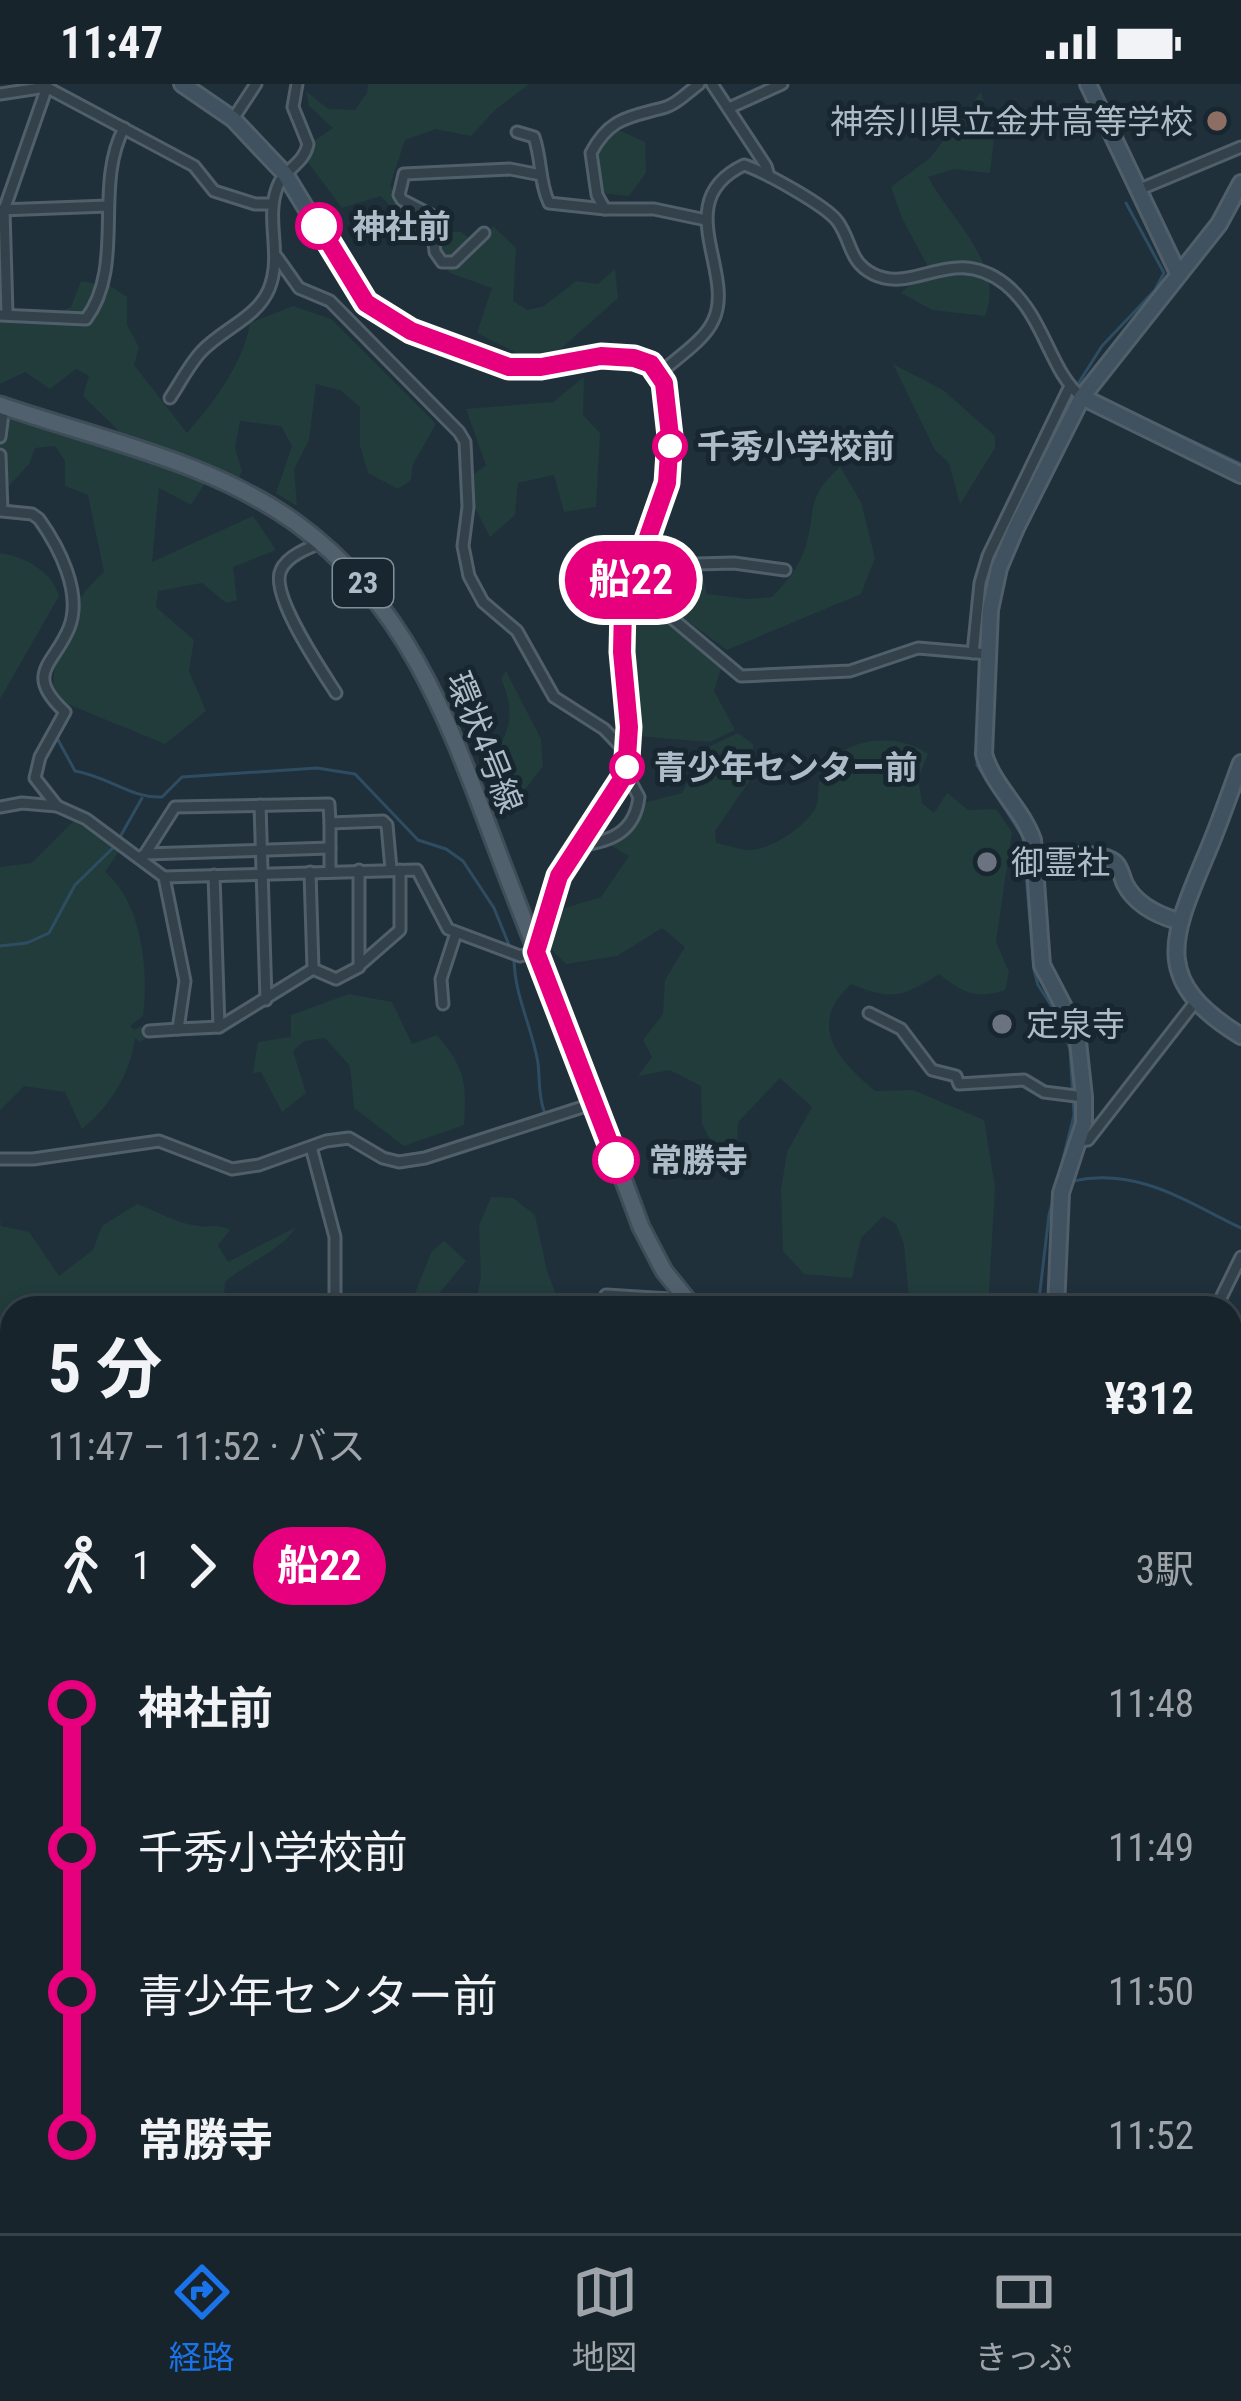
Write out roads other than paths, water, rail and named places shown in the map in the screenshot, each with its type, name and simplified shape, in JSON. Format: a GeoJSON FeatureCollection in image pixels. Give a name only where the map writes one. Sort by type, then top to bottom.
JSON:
{"type":"FeatureCollection","features":[{"type":"Feature","properties":{"kind":"main road","name":"環状4号線"},"geometry":{"type":"LineString","coordinates":[[2,405],[208,474],[255,497],[321,543],[383,607],[426,674],[641,1227],[684,1296]]}},
{"type":"Feature","properties":{"kind":"street"},"geometry":{"type":"LineString","coordinates":[[164,877],[416,870],[423,875],[446,927],[511,952],[530,956],[536,952],[554,889],[626,773],[621,628],[630,583],[670,463],[668,404],[659,374],[644,361],[601,356],[541,367],[509,367],[381,316],[354,286],[285,173],[233,119],[182,84]]}},
{"type":"Feature","properties":{"kind":"street"},"geometry":{"type":"LineString","coordinates":[[233,119],[256,84]]}},
{"type":"Feature","properties":{"kind":"street"},"geometry":{"type":"LineString","coordinates":[[170,398],[199,353],[260,304],[268,291],[278,257],[272,204],[278,182],[306,154],[308,143],[293,107],[298,84]]}},
{"type":"Feature","properties":{"kind":"street"},"geometry":{"type":"LineString","coordinates":[[605,209],[597,195],[591,153],[597,142],[614,124],[636,112],[668,107],[699,84]]}},
{"type":"Feature","properties":{"kind":"street"},"geometry":{"type":"LineString","coordinates":[[712,84],[766,166],[769,178]]}},
{"type":"Feature","properties":{"kind":"street"},"geometry":{"type":"LineString","coordinates":[[729,108],[782,84]]}},
{"type":"Feature","properties":{"kind":"street"},"geometry":{"type":"LineString","coordinates":[[1088,84],[1178,273]]}},
{"type":"Feature","properties":{"kind":"street"},"geometry":{"type":"LineString","coordinates":[[0,94],[47,86],[194,166],[222,195],[272,204]]}},
{"type":"Feature","properties":{"kind":"street"},"geometry":{"type":"LineString","coordinates":[[47,86],[2,210],[3,315],[86,320],[103,277],[113,148],[124,128]]}},
{"type":"Feature","properties":{"kind":"street"},"geometry":{"type":"LineString","coordinates":[[517,131],[534,137],[549,203],[654,209],[706,220]]}},
{"type":"Feature","properties":{"kind":"street"},"geometry":{"type":"LineString","coordinates":[[1138,190],[1241,147]]}},
{"type":"Feature","properties":{"kind":"street"},"geometry":{"type":"LineString","coordinates":[[659,374],[712,325],[718,296],[706,220],[711,196],[735,169],[748,166],[838,221],[857,264],[876,276],[900,280],[920,272],[972,267],[992,274],[1041,326],[1080,390],[1241,475]]}},
{"type":"Feature","properties":{"kind":"street"},"geometry":{"type":"LineString","coordinates":[[484,232],[454,262],[442,262],[435,252],[431,215],[399,195],[404,173],[510,170],[541,175]]}},
{"type":"Feature","properties":{"kind":"street"},"geometry":{"type":"LineString","coordinates":[[1057,1296],[1061,1193],[1084,1124],[1077,1096],[1077,1032],[1042,965],[1036,859],[1027,822],[977,754],[981,653],[999,568],[1080,390],[1219,224],[1241,183]]}},
{"type":"Feature","properties":{"kind":"street"},"geometry":{"type":"LineString","coordinates":[[2,210],[108,206]]}},
{"type":"Feature","properties":{"kind":"street"},"geometry":{"type":"LineString","coordinates":[[278,257],[299,288],[330,302],[459,432],[465,442],[468,506],[463,546],[469,576],[483,602],[517,631],[554,697],[604,729],[628,755]]}},
{"type":"Feature","properties":{"kind":"street"},"geometry":{"type":"LineString","coordinates":[[0,437],[2,405]]}},
{"type":"Feature","properties":{"kind":"street"},"geometry":{"type":"LineString","coordinates":[[0,455],[2,512],[32,514],[39,519],[65,564],[72,598],[70,627],[44,676],[44,688],[65,712],[35,769],[39,788],[57,806]]}},
{"type":"Feature","properties":{"kind":"street"},"geometry":{"type":"LineString","coordinates":[[321,543],[281,567],[279,584],[336,693]]}},
{"type":"Feature","properties":{"kind":"street"},"geometry":{"type":"LineString","coordinates":[[643,549],[696,564],[785,570]]}},
{"type":"Feature","properties":{"kind":"street"},"geometry":{"type":"LineString","coordinates":[[630,583],[741,676],[850,671],[918,648],[981,653]]}},
{"type":"Feature","properties":{"kind":"street"},"geometry":{"type":"LineString","coordinates":[[1241,763],[1178,921],[1179,968],[1196,1001],[1241,1036]]}},
{"type":"Feature","properties":{"kind":"street"},"geometry":{"type":"LineString","coordinates":[[580,844],[615,839],[631,822],[639,796],[626,773]]}},
{"type":"Feature","properties":{"kind":"street"},"geometry":{"type":"LineString","coordinates":[[0,807],[22,803],[57,806],[142,856],[164,877],[185,981],[178,1029]]}},
{"type":"Feature","properties":{"kind":"street"},"geometry":{"type":"LineString","coordinates":[[142,856],[175,807],[329,805],[330,872]]}},
{"type":"Feature","properties":{"kind":"street"},"geometry":{"type":"LineString","coordinates":[[260,806],[266,1000]]}},
{"type":"Feature","properties":{"kind":"street"},"geometry":{"type":"LineString","coordinates":[[313,969],[336,979],[400,930],[387,825],[383,821],[330,823]]}},
{"type":"Feature","properties":{"kind":"street"},"geometry":{"type":"LineString","coordinates":[[142,856],[330,848]]}},
{"type":"Feature","properties":{"kind":"street"},"geometry":{"type":"LineString","coordinates":[[1036,859],[1108,859],[1118,866],[1138,900],[1158,915],[1178,921]]}},
{"type":"Feature","properties":{"kind":"street"},"geometry":{"type":"LineString","coordinates":[[359,870],[361,964]]}},
{"type":"Feature","properties":{"kind":"street"},"geometry":{"type":"LineString","coordinates":[[310,872],[313,969]]}},
{"type":"Feature","properties":{"kind":"street"},"geometry":{"type":"LineString","coordinates":[[214,875],[219,1027]]}},
{"type":"Feature","properties":{"kind":"street"},"geometry":{"type":"LineString","coordinates":[[443,1004],[441,979],[456,933]]}},
{"type":"Feature","properties":{"kind":"street"},"geometry":{"type":"LineString","coordinates":[[149,1031],[219,1027],[313,969]]}},
{"type":"Feature","properties":{"kind":"street"},"geometry":{"type":"LineString","coordinates":[[1078,1141],[1088,1139],[1196,1001]]}},
{"type":"Feature","properties":{"kind":"street"},"geometry":{"type":"LineString","coordinates":[[868,1013],[901,1029],[932,1070],[956,1076],[959,1084],[1024,1080],[1044,1092],[1077,1096]]}},
{"type":"Feature","properties":{"kind":"street"},"geometry":{"type":"LineString","coordinates":[[0,1159],[33,1159],[159,1141],[232,1168],[259,1166],[349,1138],[398,1162],[425,1158],[595,1103]]}},
{"type":"Feature","properties":{"kind":"street"},"geometry":{"type":"LineString","coordinates":[[311,1147],[335,1237],[335,1296]]}},
{"type":"Feature","properties":{"kind":"street"},"geometry":{"type":"LineString","coordinates":[[1222,1296],[1241,1256]]}},
{"type":"Feature","properties":{"kind":"waterway"},"geometry":{"type":"LineString","coordinates":[[980,650],[992,562],[1047,446],[1102,346],[1155,290],[1164,273],[1126,203]]}},
{"type":"Feature","properties":{"kind":"waterway"},"geometry":{"type":"LineString","coordinates":[[1094,395],[1241,464]]}},
{"type":"Feature","properties":{"kind":"waterway"},"geometry":{"type":"LineString","coordinates":[[980,659],[977,765],[1023,837],[1034,970],[1062,1022],[1070,1050],[1074,1115],[1049,1215],[1039,1296]]}},
{"type":"Feature","properties":{"kind":"waterway"},"geometry":{"type":"LineString","coordinates":[[57,738],[75,771],[151,797],[162,797],[182,777],[317,768],[355,774],[418,840],[446,849],[463,861],[494,908],[511,950]]}},
{"type":"Feature","properties":{"kind":"waterway"},"geometry":{"type":"LineString","coordinates":[[120,837],[142,798]]}},
{"type":"Feature","properties":{"kind":"waterway"},"geometry":{"type":"LineString","coordinates":[[0,946],[27,943],[49,933],[75,885],[114,847]]}},
{"type":"Feature","properties":{"kind":"waterway"},"geometry":{"type":"LineString","coordinates":[[514,960],[544,1111]]}},
{"type":"Feature","properties":{"kind":"waterway"},"geometry":{"type":"LineString","coordinates":[[1073,1181],[1096,1178],[1140,1183],[1241,1228]]}},
{"type":"Feature","properties":{"kind":"place","name":"神奈川県立金井高等学校"},"geometry":{"type":"Point","coordinates":[1217,121]}},
{"type":"Feature","properties":{"kind":"place","name":"神社前"},"geometry":{"type":"Point","coordinates":[319,226]}},
{"type":"Feature","properties":{"kind":"place","name":"千秀小学校前"},"geometry":{"type":"Point","coordinates":[670,446]}},
{"type":"Feature","properties":{"kind":"place","name":"青少年センター前"},"geometry":{"type":"Point","coordinates":[627,767]}},
{"type":"Feature","properties":{"kind":"place","name":"御霊社"},"geometry":{"type":"Point","coordinates":[987,862]}},
{"type":"Feature","properties":{"kind":"place","name":"定泉寺"},"geometry":{"type":"Point","coordinates":[1002,1024]}},
{"type":"Feature","properties":{"kind":"place","name":"常勝寺"},"geometry":{"type":"Point","coordinates":[616,1160]}}]}
